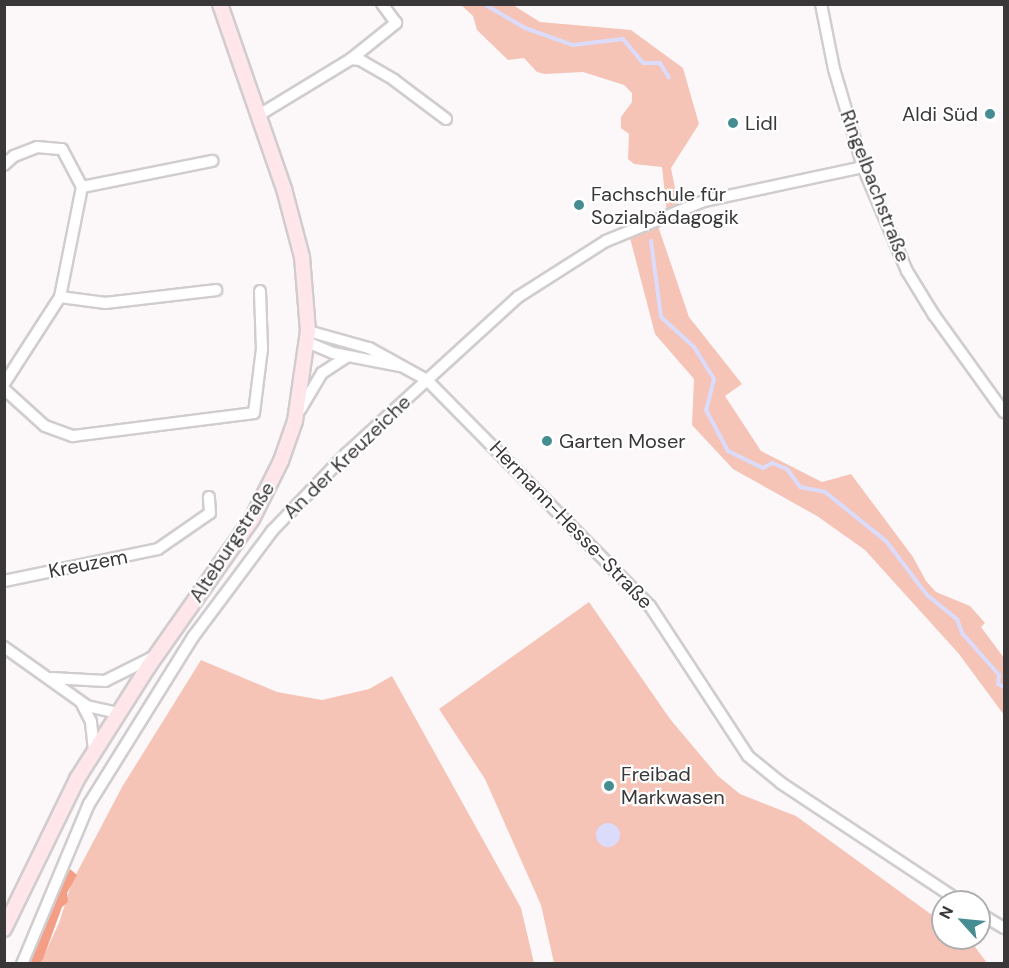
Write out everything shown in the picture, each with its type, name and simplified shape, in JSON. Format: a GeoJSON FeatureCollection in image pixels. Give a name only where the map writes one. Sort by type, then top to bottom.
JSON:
{"type":"FeatureCollection","features":[{"type":"Feature","properties":{"kind":"main road","name":"Alteburgstraße"},"geometry":{"type":"LineString","coordinates":[[4,929],[39,850],[94,750],[117,713],[252,519],[281,461],[295,421],[308,336],[305,282],[296,226],[220,4]]}},
{"type":"Feature","properties":{"kind":"street"},"geometry":{"type":"LineString","coordinates":[[259,115],[351,60],[396,23],[382,4]]}},
{"type":"Feature","properties":{"kind":"street","name":"Ringelbachstraße"},"geometry":{"type":"LineString","coordinates":[[821,4],[834,69],[863,167],[908,271],[940,324],[1005,412]]}},
{"type":"Feature","properties":{"kind":"street"},"geometry":{"type":"LineString","coordinates":[[351,60],[360,60],[394,80],[446,119]]}},
{"type":"Feature","properties":{"kind":"street"},"geometry":{"type":"LineString","coordinates":[[4,165],[14,156],[37,147],[62,150],[82,187],[60,297],[4,384]]}},
{"type":"Feature","properties":{"kind":"street"},"geometry":{"type":"LineString","coordinates":[[82,187],[212,161]]}},
{"type":"Feature","properties":{"kind":"street","name":"An der Kreuzeiche"},"geometry":{"type":"LineString","coordinates":[[22,963],[89,804],[213,609],[295,505],[426,380],[518,297],[617,235],[721,196],[863,167]]}},
{"type":"Feature","properties":{"kind":"street"},"geometry":{"type":"LineString","coordinates":[[60,297],[106,303],[216,290]]}},
{"type":"Feature","properties":{"kind":"street"},"geometry":{"type":"LineString","coordinates":[[4,389],[45,426],[73,436],[254,412],[262,349],[260,291]]}},
{"type":"Feature","properties":{"kind":"street","name":"Hermann-Hesse-Straße"},"geometry":{"type":"LineString","coordinates":[[308,336],[347,357],[408,369]]}},
{"type":"Feature","properties":{"kind":"street","name":"Hermann-Hesse-Straße"},"geometry":{"type":"LineString","coordinates":[[308,336],[369,348],[426,380],[650,606],[748,756],[781,783],[944,890]]}},
{"type":"Feature","properties":{"kind":"street"},"geometry":{"type":"LineString","coordinates":[[295,421],[318,377],[347,357]]}},
{"type":"Feature","properties":{"kind":"street","name":"Kreuzem"},"geometry":{"type":"LineString","coordinates":[[4,581],[146,552],[169,543],[210,513],[209,496]]}},
{"type":"Feature","properties":{"kind":"street"},"geometry":{"type":"LineString","coordinates":[[4,647],[51,678],[80,702],[94,710],[117,713]]}},
{"type":"Feature","properties":{"kind":"street"},"geometry":{"type":"LineString","coordinates":[[51,678],[105,681],[156,656]]}},
{"type":"Feature","properties":{"kind":"street"},"geometry":{"type":"LineString","coordinates":[[80,702],[91,722],[94,750]]}},
{"type":"Feature","properties":{"kind":"street"},"geometry":{"type":"LineString","coordinates":[[991,920],[1005,928]]}},
{"type":"Feature","properties":{"kind":"shaded area"},"geometry":{"type":"Polygon","coordinates":[[[461,5],[513,5],[540,22],[631,30],[683,68],[699,124],[671,168],[679,209],[667,214],[662,167],[634,164],[628,159],[629,134],[621,128],[621,117],[632,102],[632,93],[624,85],[583,72],[545,74],[537,72],[524,58],[508,60],[477,30],[473,16],[461,5]]]}},
{"type":"Feature","properties":{"kind":"shaded area"},"geometry":{"type":"Polygon","coordinates":[[[657,223],[689,317],[742,384],[725,396],[761,451],[822,482],[851,474],[913,557],[926,581],[936,592],[970,606],[985,623],[981,627],[1004,658],[1004,715],[959,654],[865,550],[817,516],[733,469],[692,425],[694,379],[655,334],[629,234],[657,223]]]}},
{"type":"Feature","properties":{"kind":"shaded area","name":"Freibad Markwasen"},"geometry":{"type":"Polygon","coordinates":[[[589,602],[670,719],[718,776],[740,794],[796,816],[931,914],[931,950],[977,950],[987,963],[554,963],[541,905],[485,779],[439,709],[589,602]]]}},
{"type":"Feature","properties":{"kind":"shaded area"},"geometry":{"type":"Polygon","coordinates":[[[201,660],[277,692],[322,700],[369,689],[392,676],[521,908],[534,963],[40,964],[59,923],[72,882],[122,787],[201,660]]]}},
{"type":"Feature","properties":{"kind":"shaded area"},"geometry":{"type":"Polygon","coordinates":[[[70,869],[77,875],[67,893],[68,902],[62,907],[43,959],[40,963],[31,963],[29,956],[46,926],[44,919],[70,869]]]}},
{"type":"Feature","properties":{"kind":"water"},"geometry":{"type":"Polygon","coordinates":[[[608,823],[617,826],[620,835],[617,844],[608,847],[599,844],[596,835],[599,826],[608,823]]]}},
{"type":"Feature","properties":{"kind":"waterway"},"geometry":{"type":"LineString","coordinates":[[484,4],[525,28],[573,45],[623,39],[643,63],[660,63],[669,78]]}},
{"type":"Feature","properties":{"kind":"waterway"},"geometry":{"type":"LineString","coordinates":[[651,241],[661,317],[694,347],[714,379],[706,410],[728,451],[763,468],[772,463],[787,469],[800,487],[825,492],[886,541],[927,595],[957,619],[962,633],[999,675],[998,684],[1004,687]]}},
{"type":"Feature","properties":{"kind":"place","name":"Aldi Süd"},"geometry":{"type":"Point","coordinates":[990,114]}},
{"type":"Feature","properties":{"kind":"place","name":"Lidl"},"geometry":{"type":"Point","coordinates":[733,123]}},
{"type":"Feature","properties":{"kind":"place","name":"Fachschule für Sozialpädagogik"},"geometry":{"type":"Point","coordinates":[579,205]}},
{"type":"Feature","properties":{"kind":"place","name":"Garten Moser"},"geometry":{"type":"Point","coordinates":[547,441]}},
{"type":"Feature","properties":{"kind":"place","name":"Freibad Markwasen"},"geometry":{"type":"Point","coordinates":[609,786]}}]}
